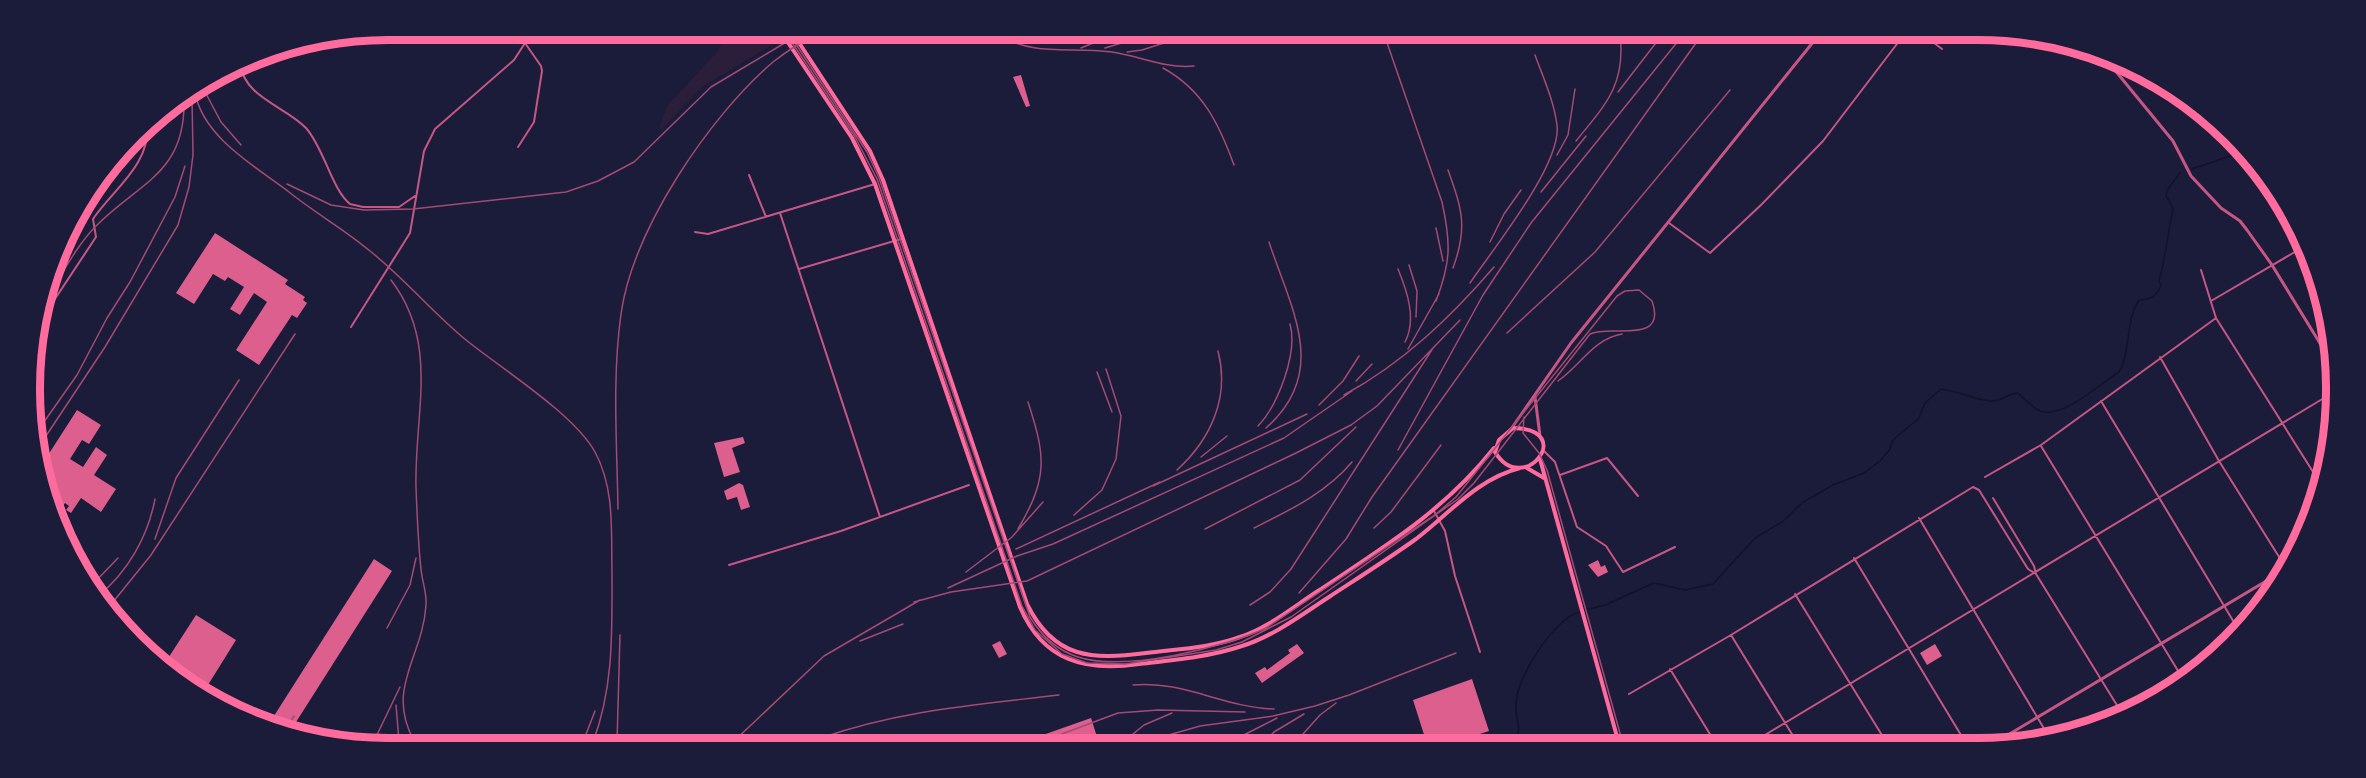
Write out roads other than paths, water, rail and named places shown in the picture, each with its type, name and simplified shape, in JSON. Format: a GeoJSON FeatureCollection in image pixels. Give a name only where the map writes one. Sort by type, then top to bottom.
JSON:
{"type":"FeatureCollection","features":[{"type":"Feature","properties":{"kind":"main road"},"geometry":{"type":"LineString","coordinates":[[787,40],[852,138],[875,184],[1025,619],[1043,643],[1074,662],[1107,667],[1126,666],[1206,655],[1244,645],[1285,625],[1402,549],[1440,521],[1482,483],[1520,468],[1526,468],[1545,478]]}},
{"type":"Feature","properties":{"kind":"main road"},"geometry":{"type":"LineString","coordinates":[[797,40],[870,151],[904,238],[1033,615],[1050,637],[1075,652],[1107,658],[1214,645],[1241,637],[1279,617],[1434,511],[1464,485],[1510,429],[1525,429],[1540,436],[1543,450],[1540,459],[1617,738]]}},
{"type":"Feature","properties":{"kind":"main road"},"geometry":{"type":"LineString","coordinates":[[1494,448],[1501,460],[1520,468]]}},
{"type":"Feature","properties":{"kind":"main road"},"geometry":{"type":"LineString","coordinates":[[1526,468],[1540,459]]}},
{"type":"Feature","properties":{"kind":"street"},"geometry":{"type":"LineString","coordinates":[[351,327],[410,233],[424,151],[435,129],[514,60],[526,40]]}},
{"type":"Feature","properties":{"kind":"street"},"geometry":{"type":"LineString","coordinates":[[1510,429],[1571,343],[1815,40]]}},
{"type":"Feature","properties":{"kind":"street"},"geometry":{"type":"LineString","coordinates":[[1669,223],[1710,253],[1762,204],[1822,141],[1900,40]]}},
{"type":"Feature","properties":{"kind":"street"},"geometry":{"type":"LineString","coordinates":[[1931,40],[1942,49]]}},
{"type":"Feature","properties":{"kind":"street"},"geometry":{"type":"LineString","coordinates":[[518,147],[534,122],[542,71],[525,43]]}},
{"type":"Feature","properties":{"kind":"street"},"geometry":{"type":"LineString","coordinates":[[2114,69],[2173,141],[2191,176],[2221,208],[2240,221],[2247,230],[2272,265],[2323,349]]}},
{"type":"Feature","properties":{"kind":"street"},"geometry":{"type":"LineString","coordinates":[[243,72],[257,93],[304,126],[315,139],[341,192],[350,204],[363,207],[399,207],[415,196]]}},
{"type":"Feature","properties":{"kind":"street"},"geometry":{"type":"LineString","coordinates":[[50,306],[96,237],[93,219],[127,182],[141,156],[144,142]]}},
{"type":"Feature","properties":{"kind":"street"},"geometry":{"type":"LineString","coordinates":[[748,175],[766,217]]}},
{"type":"Feature","properties":{"kind":"street"},"geometry":{"type":"LineString","coordinates":[[695,232],[708,234],[875,184]]}},
{"type":"Feature","properties":{"kind":"street"},"geometry":{"type":"LineString","coordinates":[[780,213],[880,517]]}},
{"type":"Feature","properties":{"kind":"street"},"geometry":{"type":"LineString","coordinates":[[799,269],[904,238]]}},
{"type":"Feature","properties":{"kind":"street"},"geometry":{"type":"LineString","coordinates":[[2211,301],[2297,251]]}},
{"type":"Feature","properties":{"kind":"street"},"geometry":{"type":"LineString","coordinates":[[2201,270],[2216,318],[2284,422],[2315,475]]}},
{"type":"Feature","properties":{"kind":"street"},"geometry":{"type":"LineString","coordinates":[[1985,477],[2041,445],[2216,318]]}},
{"type":"Feature","properties":{"kind":"street"},"geometry":{"type":"LineString","coordinates":[[2160,357],[2219,461],[2281,559]]}},
{"type":"Feature","properties":{"kind":"street"},"geometry":{"type":"LineString","coordinates":[[1535,396],[1540,436]]}},
{"type":"Feature","properties":{"kind":"street"},"geometry":{"type":"LineString","coordinates":[[1760,738],[2036,574],[2326,397]]}},
{"type":"Feature","properties":{"kind":"street"},"geometry":{"type":"LineString","coordinates":[[2101,401],[2235,623]]}},
{"type":"Feature","properties":{"kind":"street"},"geometry":{"type":"LineString","coordinates":[[2041,445],[2179,673]]}},
{"type":"Feature","properties":{"kind":"street"},"geometry":{"type":"LineString","coordinates":[[1543,450],[1550,455],[1560,475],[1577,527],[1606,546],[1623,572],[1675,547]]}},
{"type":"Feature","properties":{"kind":"street"},"geometry":{"type":"LineString","coordinates":[[1560,475],[1607,458],[1638,496]]}},
{"type":"Feature","properties":{"kind":"street"},"geometry":{"type":"LineString","coordinates":[[729,565],[880,517],[969,485]]}},
{"type":"Feature","properties":{"kind":"street"},"geometry":{"type":"LineString","coordinates":[[1629,694],[1731,635],[1969,487],[1976,488],[2028,569],[2036,574]]}},
{"type":"Feature","properties":{"kind":"street"},"geometry":{"type":"LineString","coordinates":[[1993,498],[2034,566],[2036,574],[2118,707]]}},
{"type":"Feature","properties":{"kind":"street"},"geometry":{"type":"LineString","coordinates":[[1434,511],[1440,521],[1480,652]]}},
{"type":"Feature","properties":{"kind":"street"},"geometry":{"type":"LineString","coordinates":[[1994,514],[2001,511]]}},
{"type":"Feature","properties":{"kind":"street"},"geometry":{"type":"LineString","coordinates":[[1919,518],[2045,731]]}},
{"type":"Feature","properties":{"kind":"street"},"geometry":{"type":"LineString","coordinates":[[1854,558],[1963,738]]}},
{"type":"Feature","properties":{"kind":"street"},"geometry":{"type":"LineString","coordinates":[[2005,737],[2269,580]]}},
{"type":"Feature","properties":{"kind":"street"},"geometry":{"type":"LineString","coordinates":[[1795,594],[1884,738]]}},
{"type":"Feature","properties":{"kind":"street"},"geometry":{"type":"LineString","coordinates":[[1731,635],[1794,738]]}},
{"type":"Feature","properties":{"kind":"street"},"geometry":{"type":"LineString","coordinates":[[1670,669],[1712,738]]}},
{"type":"Feature","properties":{"kind":"waterway"},"geometry":{"type":"LineString","coordinates":[[2192,169],[2235,155]]}},
{"type":"Feature","properties":{"kind":"waterway"},"geometry":{"type":"LineString","coordinates":[[1585,610],[1605,605],[1654,583],[1685,590],[1713,584],[1755,538],[1782,522],[1802,503],[1833,485],[1864,473],[1880,461],[1890,449],[1893,440],[1919,418],[1925,403],[1941,389],[1990,401],[2018,393],[2040,411],[2049,412],[2070,406],[2119,372],[2123,364],[2135,308],[2139,300],[2155,295],[2161,285],[2159,281],[2173,208],[2166,196],[2168,189],[2180,173]]}},
{"type":"Feature","properties":{"kind":"waterway"},"geometry":{"type":"LineString","coordinates":[[1516,738],[1519,729],[1516,704],[1522,680],[1529,665],[1559,625],[1580,612]]}},
{"type":"Feature","properties":{"kind":"tram line"},"geometry":{"type":"LineString","coordinates":[[790,40],[855,137],[877,179],[1022,606],[1035,630],[1062,654],[1087,663],[1125,664],[1216,650],[1242,642],[1291,617],[1458,499],[1474,483],[1590,334],[1644,329],[1652,324],[1655,315],[1652,301],[1639,290],[1625,291],[1617,296],[1456,497],[1436,514],[1266,628],[1225,643],[1173,656],[1120,662],[1078,657],[1050,641],[1030,617],[879,178],[867,152],[793,40]]}},
{"type":"Feature","properties":{"kind":"tram line"},"geometry":{"type":"LineString","coordinates":[[1558,381],[1603,341],[1622,334]]}},
{"type":"Feature","properties":{"kind":"tram line"},"geometry":{"type":"LineString","coordinates":[[1524,417],[1523,433],[1539,453],[1547,470],[1621,738]]}},
{"type":"Feature","properties":{"kind":"railway"},"geometry":{"type":"LineString","coordinates":[[287,184],[331,205],[364,210],[413,209],[566,192],[598,181],[634,162],[711,87],[790,40]]}},
{"type":"Feature","properties":{"kind":"railway"},"geometry":{"type":"LineString","coordinates":[[618,509],[616,412],[618,338],[628,281],[641,246],[657,211],[700,143],[749,85],[773,62],[805,40]]}},
{"type":"Feature","properties":{"kind":"railway"},"geometry":{"type":"LineString","coordinates":[[1007,40],[1024,46],[1052,50],[1095,50],[1173,66],[1194,66]]}},
{"type":"Feature","properties":{"kind":"railway"},"geometry":{"type":"LineString","coordinates":[[1081,48],[1100,40]]}},
{"type":"Feature","properties":{"kind":"railway"},"geometry":{"type":"LineString","coordinates":[[1105,48],[1132,40]]}},
{"type":"Feature","properties":{"kind":"railway"},"geometry":{"type":"LineString","coordinates":[[1127,52],[1142,50],[1173,40]]}},
{"type":"Feature","properties":{"kind":"railway"},"geometry":{"type":"LineString","coordinates":[[1386,40],[1445,216],[1448,241],[1447,263],[1436,301]]}},
{"type":"Feature","properties":{"kind":"railway"},"geometry":{"type":"LineString","coordinates":[[1576,141],[1611,93],[1620,68],[1620,40]]}},
{"type":"Feature","properties":{"kind":"railway"},"geometry":{"type":"LineString","coordinates":[[1618,92],[1658,40]]}},
{"type":"Feature","properties":{"kind":"railway"},"geometry":{"type":"LineString","coordinates":[[1398,450],[1483,295],[1531,223],[1679,40]]}},
{"type":"Feature","properties":{"kind":"railway"},"geometry":{"type":"LineString","coordinates":[[1299,593],[1346,539],[1372,497],[1698,40]]}},
{"type":"Feature","properties":{"kind":"railway"},"geometry":{"type":"LineString","coordinates":[[1470,283],[1524,206],[1538,183],[1556,142],[1557,125],[1553,107],[1535,55]]}},
{"type":"Feature","properties":{"kind":"railway"},"geometry":{"type":"LineString","coordinates":[[1163,68],[1189,87],[1208,109],[1234,165]]}},
{"type":"Feature","properties":{"kind":"railway"},"geometry":{"type":"LineString","coordinates":[[1557,155],[1568,135],[1575,89]]}},
{"type":"Feature","properties":{"kind":"railway"},"geometry":{"type":"LineString","coordinates":[[1507,333],[1595,252],[1730,90]]}},
{"type":"Feature","properties":{"kind":"railway"},"geometry":{"type":"LineString","coordinates":[[205,93],[221,122],[241,145]]}},
{"type":"Feature","properties":{"kind":"railway"},"geometry":{"type":"LineString","coordinates":[[197,98],[209,124],[233,150],[370,251],[466,340],[536,393],[571,423],[585,437],[595,452],[606,481],[611,510],[612,615],[605,700],[594,738]]}},
{"type":"Feature","properties":{"kind":"railway"},"geometry":{"type":"LineString","coordinates":[[44,439],[105,347],[178,225],[189,187],[193,155],[192,101]]}},
{"type":"Feature","properties":{"kind":"railway"},"geometry":{"type":"LineString","coordinates":[[58,280],[96,226],[157,174],[168,161],[177,144],[183,124],[184,108]]}},
{"type":"Feature","properties":{"kind":"railway"},"geometry":{"type":"LineString","coordinates":[[1541,192],[1586,136]]}},
{"type":"Feature","properties":{"kind":"railway"},"geometry":{"type":"LineString","coordinates":[[42,425],[77,375],[107,318],[130,282],[175,197],[185,166]]}},
{"type":"Feature","properties":{"kind":"railway"},"geometry":{"type":"LineString","coordinates":[[1448,170],[1460,207],[1462,229],[1453,268]]}},
{"type":"Feature","properties":{"kind":"railway"},"geometry":{"type":"LineString","coordinates":[[1490,242],[1504,214],[1521,190]]}},
{"type":"Feature","properties":{"kind":"railway"},"geometry":{"type":"LineString","coordinates":[[1436,228],[1443,261]]}},
{"type":"Feature","properties":{"kind":"railway"},"geometry":{"type":"LineString","coordinates":[[1266,428],[1285,407],[1297,385],[1301,362],[1300,339],[1295,316],[1269,242]]}},
{"type":"Feature","properties":{"kind":"railway"},"geometry":{"type":"LineString","coordinates":[[1409,265],[1417,291],[1416,317]]}},
{"type":"Feature","properties":{"kind":"railway"},"geometry":{"type":"LineString","coordinates":[[1344,395],[1386,369],[1425,338],[1461,304],[1494,267]]}},
{"type":"Feature","properties":{"kind":"railway"},"geometry":{"type":"LineString","coordinates":[[1398,269],[1405,286],[1410,315],[1409,333],[1405,342]]}},
{"type":"Feature","properties":{"kind":"railway"},"geometry":{"type":"LineString","coordinates":[[391,280],[406,304],[415,329],[420,354],[416,487],[419,549],[426,605],[419,641],[404,688],[403,705],[406,722],[413,738]]}},
{"type":"Feature","properties":{"kind":"railway"},"geometry":{"type":"LineString","coordinates":[[1408,349],[1439,294]]}},
{"type":"Feature","properties":{"kind":"railway"},"geometry":{"type":"LineString","coordinates":[[1433,348],[1460,320]]}},
{"type":"Feature","properties":{"kind":"railway"},"geometry":{"type":"LineString","coordinates":[[1258,426],[1273,405],[1289,363],[1292,336],[1290,324]]}},
{"type":"Feature","properties":{"kind":"railway"},"geometry":{"type":"LineString","coordinates":[[113,602],[151,555],[295,334]]}},
{"type":"Feature","properties":{"kind":"railway"},"geometry":{"type":"LineString","coordinates":[[914,602],[951,592],[1027,581],[1296,453],[1351,425],[1377,406],[1433,348],[1291,569],[1270,592],[1250,605]]}},
{"type":"Feature","properties":{"kind":"railway"},"geometry":{"type":"LineString","coordinates":[[1177,470],[1199,445],[1215,416],[1221,385],[1218,351]]}},
{"type":"Feature","properties":{"kind":"railway"},"geometry":{"type":"LineString","coordinates":[[1319,405],[1343,381],[1359,356]]}},
{"type":"Feature","properties":{"kind":"railway"},"geometry":{"type":"LineString","coordinates":[[1356,381],[1372,364]]}},
{"type":"Feature","properties":{"kind":"railway"},"geometry":{"type":"LineString","coordinates":[[1074,515],[1102,490],[1116,459],[1121,416],[1106,369]]}},
{"type":"Feature","properties":{"kind":"railway"},"geometry":{"type":"LineString","coordinates":[[1097,372],[1112,412]]}},
{"type":"Feature","properties":{"kind":"railway"},"geometry":{"type":"LineString","coordinates":[[155,539],[176,478],[239,380]]}},
{"type":"Feature","properties":{"kind":"railway"},"geometry":{"type":"LineString","coordinates":[[948,588],[1017,556],[1053,544],[1284,438],[1352,391]]}},
{"type":"Feature","properties":{"kind":"railway"},"geometry":{"type":"LineString","coordinates":[[1018,529],[1035,495],[1041,467],[1041,453],[1028,402]]}},
{"type":"Feature","properties":{"kind":"railway"},"geometry":{"type":"LineString","coordinates":[[1153,486],[1307,414]]}},
{"type":"Feature","properties":{"kind":"railway"},"geometry":{"type":"LineString","coordinates":[[1205,529],[1300,480],[1356,427]]}},
{"type":"Feature","properties":{"kind":"railway"},"geometry":{"type":"LineString","coordinates":[[1201,457],[1227,436]]}},
{"type":"Feature","properties":{"kind":"railway"},"geometry":{"type":"LineString","coordinates":[[1374,528],[1391,512],[1441,445]]}},
{"type":"Feature","properties":{"kind":"railway"},"geometry":{"type":"LineString","coordinates":[[1254,528],[1319,492],[1352,462]]}},
{"type":"Feature","properties":{"kind":"railway"},"geometry":{"type":"LineString","coordinates":[[1016,549],[1160,482]]}},
{"type":"Feature","properties":{"kind":"railway"},"geometry":{"type":"LineString","coordinates":[[105,590],[119,576],[142,540],[155,499]]}},
{"type":"Feature","properties":{"kind":"railway"},"geometry":{"type":"LineString","coordinates":[[966,572],[1012,537],[1043,502]]}},
{"type":"Feature","properties":{"kind":"railway"},"geometry":{"type":"LineString","coordinates":[[97,580],[118,558]]}},
{"type":"Feature","properties":{"kind":"railway"},"geometry":{"type":"LineString","coordinates":[[387,628],[410,585],[416,558]]}},
{"type":"Feature","properties":{"kind":"railway"},"geometry":{"type":"LineString","coordinates":[[737,738],[824,656],[920,600]]}},
{"type":"Feature","properties":{"kind":"railway"},"geometry":{"type":"LineString","coordinates":[[860,641],[903,624]]}},
{"type":"Feature","properties":{"kind":"railway"},"geometry":{"type":"LineString","coordinates":[[617,738],[620,635]]}},
{"type":"Feature","properties":{"kind":"railway"},"geometry":{"type":"LineString","coordinates":[[1158,738],[1200,726],[1273,716],[1315,706],[1456,653]]}},
{"type":"Feature","properties":{"kind":"railway"},"geometry":{"type":"LineString","coordinates":[[1133,685],[1169,686],[1238,704],[1274,709]]}},
{"type":"Feature","properties":{"kind":"railway"},"geometry":{"type":"LineString","coordinates":[[376,737],[400,687]]}},
{"type":"Feature","properties":{"kind":"railway"},"geometry":{"type":"LineString","coordinates":[[821,738],[910,715],[1059,695]]}},
{"type":"Feature","properties":{"kind":"railway"},"geometry":{"type":"LineString","coordinates":[[1299,738],[1320,715],[1336,703]]}},
{"type":"Feature","properties":{"kind":"railway"},"geometry":{"type":"LineString","coordinates":[[396,705],[399,738]]}},
{"type":"Feature","properties":{"kind":"railway"},"geometry":{"type":"LineString","coordinates":[[1051,738],[1118,713],[1158,710],[1245,712]]}},
{"type":"Feature","properties":{"kind":"railway"},"geometry":{"type":"LineString","coordinates":[[585,738],[595,711]]}},
{"type":"Feature","properties":{"kind":"railway"},"geometry":{"type":"LineString","coordinates":[[1128,738],[1144,725],[1172,713]]}},
{"type":"Feature","properties":{"kind":"railway"},"geometry":{"type":"LineString","coordinates":[[1269,738],[1274,732],[1304,714]]}},
{"type":"Feature","properties":{"kind":"railway"},"geometry":{"type":"LineString","coordinates":[[290,723],[294,716]]}},
{"type":"Feature","properties":{"kind":"railway"},"geometry":{"type":"LineString","coordinates":[[1238,738],[1277,718]]}}]}
